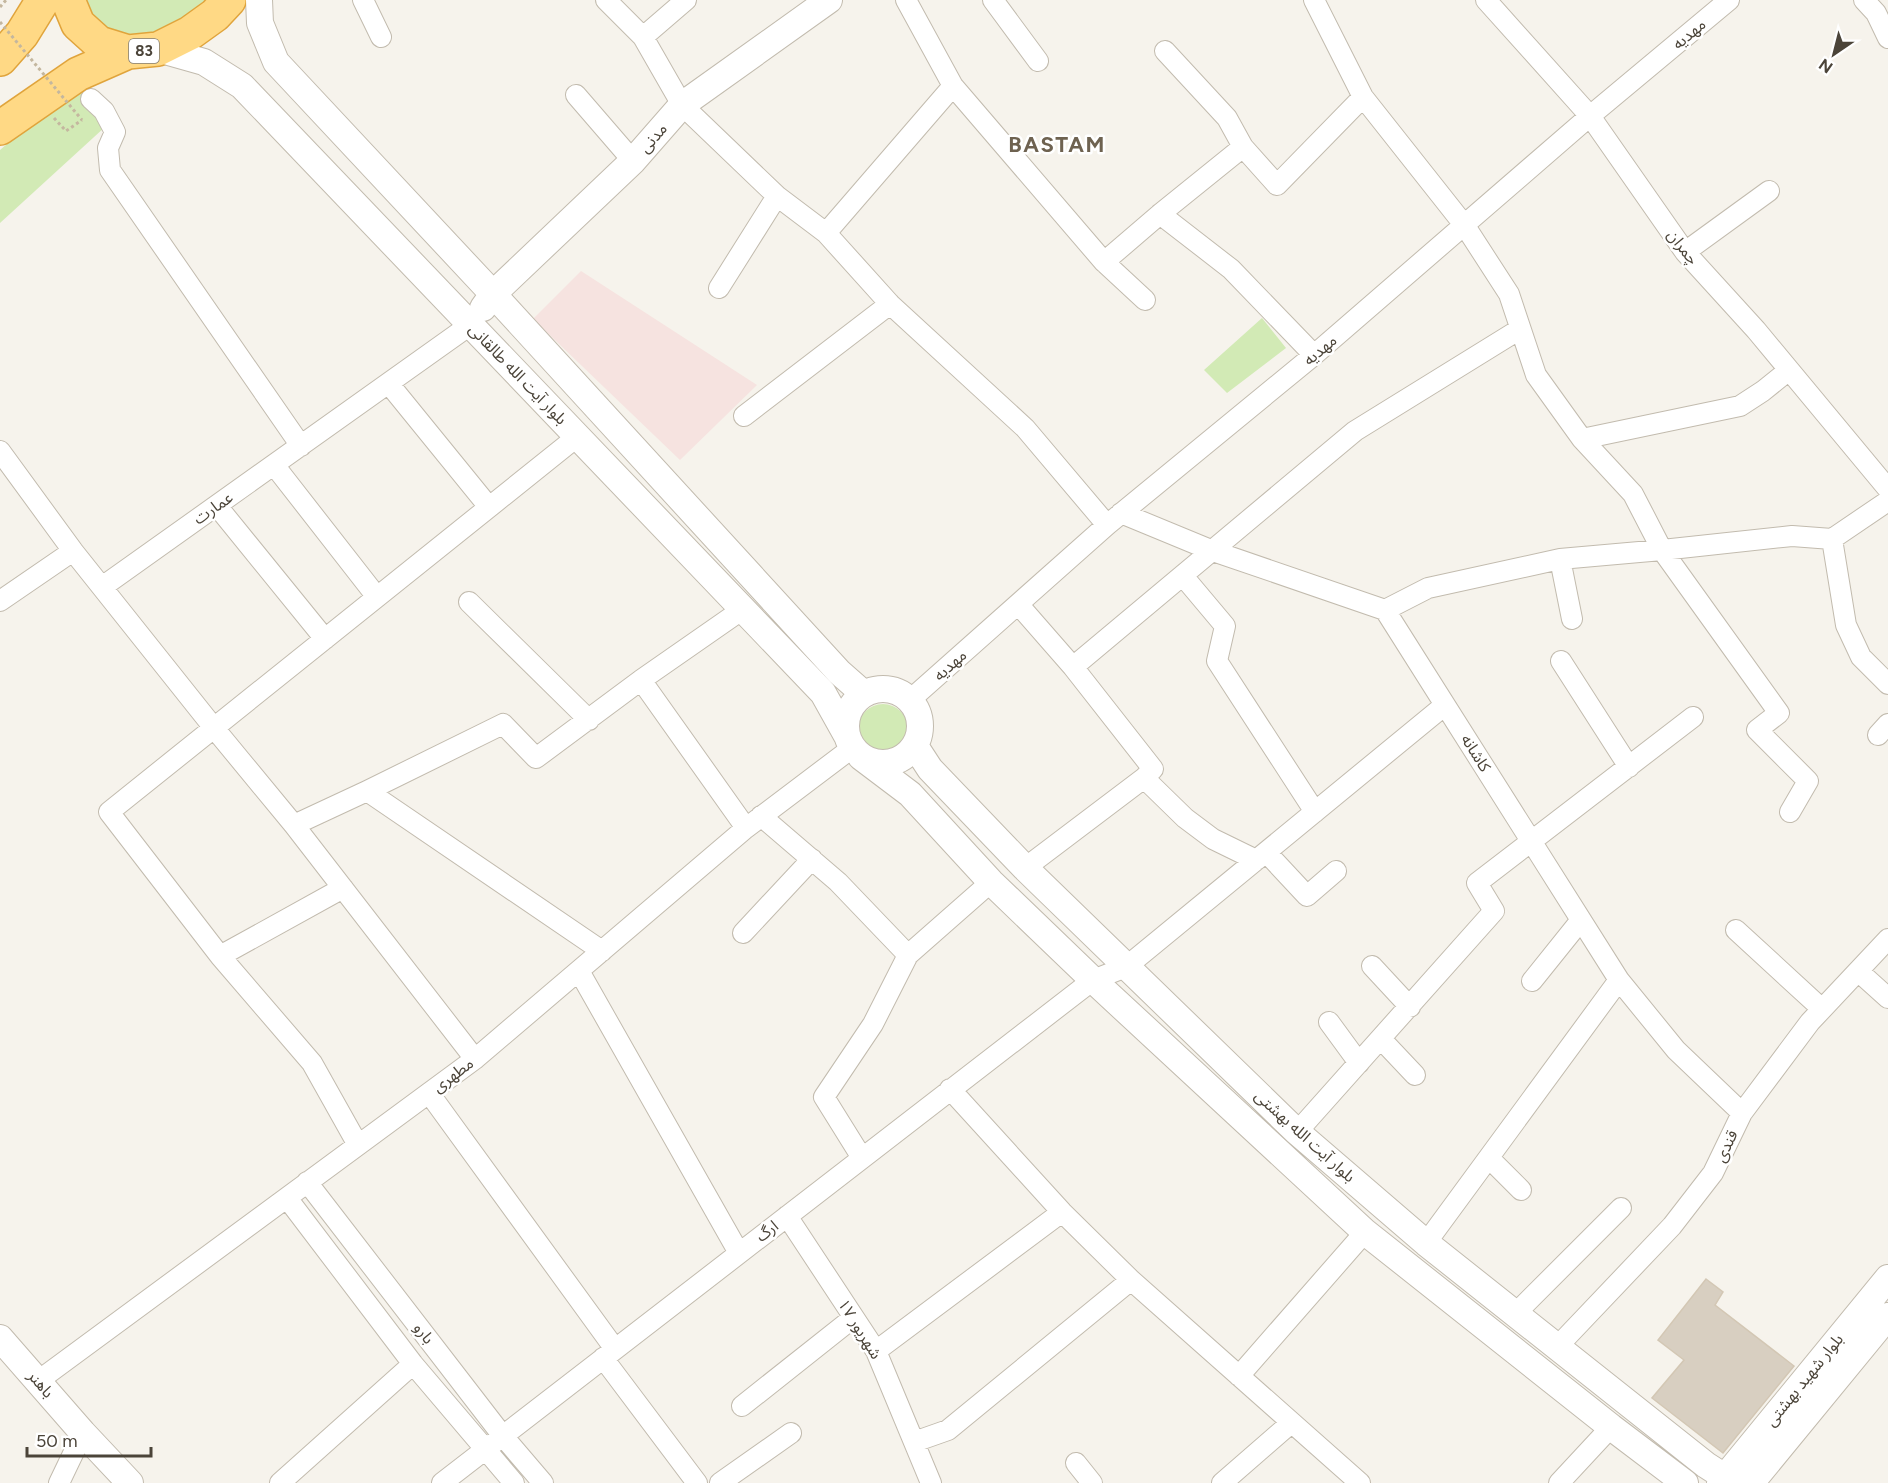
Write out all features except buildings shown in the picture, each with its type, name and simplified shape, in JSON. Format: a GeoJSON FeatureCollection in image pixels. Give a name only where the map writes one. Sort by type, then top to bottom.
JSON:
{"type":"FeatureCollection","features":[{"type":"Feature","properties":{"kind":"highway"},"geometry":{"type":"LineString","coordinates":[[0,59],[22,34],[43,0]]}},
{"type":"Feature","properties":{"kind":"highway","name":"83"},"geometry":{"type":"LineString","coordinates":[[68,0],[78,24],[99,42],[143,51]]}},
{"type":"Feature","properties":{"kind":"highway","name":"83"},"geometry":{"type":"LineString","coordinates":[[0,128],[78,74],[190,33],[215,15],[229,0]]}},
{"type":"Feature","properties":{"kind":"street","name":"بلوار آیت الله طالقانی"},"geometry":{"type":"LineString","coordinates":[[259,0],[260,23],[276,62],[493,294],[839,672],[864,693]]}},
{"type":"Feature","properties":{"kind":"street"},"geometry":{"type":"LineString","coordinates":[[363,0],[381,36]]}},
{"type":"Feature","properties":{"kind":"street"},"geometry":{"type":"LineString","coordinates":[[606,0],[643,37],[682,105],[777,196],[826,233],[890,304],[1025,428],[1114,519],[1384,610],[1428,588],[1560,559],[1792,536],[1832,539],[1888,501]]}},
{"type":"Feature","properties":{"kind":"street"},"geometry":{"type":"LineString","coordinates":[[643,37],[686,0]]}},
{"type":"Feature","properties":{"kind":"street","name":"مدنی"},"geometry":{"type":"LineString","coordinates":[[471,325],[493,294],[633,161],[682,105],[829,0]]}},
{"type":"Feature","properties":{"kind":"street"},"geometry":{"type":"LineString","coordinates":[[906,0],[953,86],[1104,262],[1145,300]]}},
{"type":"Feature","properties":{"kind":"street"},"geometry":{"type":"LineString","coordinates":[[993,0],[1038,61]]}},
{"type":"Feature","properties":{"kind":"street"},"geometry":{"type":"LineString","coordinates":[[1314,0],[1363,97],[1465,226],[1509,294],[1536,375],[1582,439],[1633,494],[1662,550],[1779,712],[1757,730],[1808,781],[1790,812]]}},
{"type":"Feature","properties":{"kind":"street","name":"چمران"},"geometry":{"type":"LineString","coordinates":[[1486,0],[1590,116],[1685,252],[1756,330],[1888,489]]}},
{"type":"Feature","properties":{"kind":"street","name":"مهدیه"},"geometry":{"type":"LineString","coordinates":[[910,700],[1114,519],[1314,355],[1590,116],[1729,0]]}},
{"type":"Feature","properties":{"kind":"street"},"geometry":{"type":"LineString","coordinates":[[1864,0],[1876,13],[1888,39]]}},
{"type":"Feature","properties":{"kind":"street","name":"بلوار آیت الله طالقانی"},"geometry":{"type":"LineString","coordinates":[[143,51],[204,62],[242,86],[823,693],[853,747]]}},
{"type":"Feature","properties":{"kind":"street"},"geometry":{"type":"LineString","coordinates":[[1165,51],[1227,118],[1244,147],[1277,184],[1363,97]]}},
{"type":"Feature","properties":{"kind":"street"},"geometry":{"type":"LineString","coordinates":[[826,233],[953,86]]}},
{"type":"Feature","properties":{"kind":"street"},"geometry":{"type":"LineString","coordinates":[[576,95],[633,161]]}},
{"type":"Feature","properties":{"kind":"street"},"geometry":{"type":"LineString","coordinates":[[91,99],[104,111],[115,132],[108,148],[110,170],[301,446]]}},
{"type":"Feature","properties":{"kind":"street"},"geometry":{"type":"LineString","coordinates":[[1104,262],[1244,147]]}},
{"type":"Feature","properties":{"kind":"street"},"geometry":{"type":"LineString","coordinates":[[1685,252],[1769,191]]}},
{"type":"Feature","properties":{"kind":"street"},"geometry":{"type":"LineString","coordinates":[[718,288],[777,196]]}},
{"type":"Feature","properties":{"kind":"street"},"geometry":{"type":"LineString","coordinates":[[1160,214],[1231,269],[1314,355]]}},
{"type":"Feature","properties":{"kind":"street"},"geometry":{"type":"LineString","coordinates":[[744,416],[890,304]]}},
{"type":"Feature","properties":{"kind":"street","name":"عمارت"},"geometry":{"type":"LineString","coordinates":[[102,587],[471,325]]}},
{"type":"Feature","properties":{"kind":"street"},"geometry":{"type":"LineString","coordinates":[[1073,667],[1355,431],[1520,329]]}},
{"type":"Feature","properties":{"kind":"street"},"geometry":{"type":"LineString","coordinates":[[1582,439],[1740,406],[1789,370]]}},
{"type":"Feature","properties":{"kind":"street"},"geometry":{"type":"LineString","coordinates":[[389,384],[489,507]]}},
{"type":"Feature","properties":{"kind":"street"},"geometry":{"type":"LineString","coordinates":[[358,1145],[312,1063],[220,956],[109,812],[578,436]]}},
{"type":"Feature","properties":{"kind":"street"},"geometry":{"type":"LineString","coordinates":[[0,451],[73,551],[294,825],[475,1059]]}},
{"type":"Feature","properties":{"kind":"street"},"geometry":{"type":"LineString","coordinates":[[274,465],[377,597]]}},
{"type":"Feature","properties":{"kind":"street"},"geometry":{"type":"LineString","coordinates":[[217,506],[325,639]]}},
{"type":"Feature","properties":{"kind":"street"},"geometry":{"type":"LineString","coordinates":[[1832,539],[1846,625],[1861,657],[1888,684]]}},
{"type":"Feature","properties":{"kind":"street"},"geometry":{"type":"LineString","coordinates":[[0,601],[73,551]]}},
{"type":"Feature","properties":{"kind":"street"},"geometry":{"type":"LineString","coordinates":[[1560,559],[1572,619]]}},
{"type":"Feature","properties":{"kind":"street"},"geometry":{"type":"LineString","coordinates":[[1183,576],[1226,626],[1217,661],[1315,812]]}},
{"type":"Feature","properties":{"kind":"street"},"geometry":{"type":"LineString","coordinates":[[469,602],[589,720]]}},
{"type":"Feature","properties":{"kind":"street"},"geometry":{"type":"LineString","coordinates":[[1018,604],[1073,667],[1153,769],[1025,868]]}},
{"type":"Feature","properties":{"kind":"street"},"geometry":{"type":"LineString","coordinates":[[294,825],[503,724],[536,758],[641,680],[743,609]]}},
{"type":"Feature","properties":{"kind":"street","name":"کاشانه"},"geometry":{"type":"LineString","coordinates":[[1384,610],[1619,980],[1676,1050],[1742,1113]]}},
{"type":"Feature","properties":{"kind":"street"},"geometry":{"type":"LineString","coordinates":[[1561,661],[1629,767]]}},
{"type":"Feature","properties":{"kind":"street"},"geometry":{"type":"LineString","coordinates":[[641,680],[754,822],[812,859],[838,882],[908,955]]}},
{"type":"Feature","properties":{"kind":"street"},"geometry":{"type":"LineString","coordinates":[[876,689],[888,689],[910,700],[921,722],[920,735],[907,756],[896,762],[884,764],[872,762],[853,747],[846,724],[848,712],[864,693],[876,689]]}},
{"type":"Feature","properties":{"kind":"street","name":"ارگ"},"geometry":{"type":"LineString","coordinates":[[442,1483],[1093,980],[1126,967],[1445,705]]}},
{"type":"Feature","properties":{"kind":"street"},"geometry":{"type":"LineString","coordinates":[[1298,1132],[1494,911],[1477,883],[1693,717]]}},
{"type":"Feature","properties":{"kind":"street","name":"بلوار آیت الله بهشتی"},"geometry":{"type":"LineString","coordinates":[[915,746],[930,769],[1025,868],[1298,1132],[1426,1244],[1726,1481]]}},
{"type":"Feature","properties":{"kind":"street","name":"مطهری"},"geometry":{"type":"LineString","coordinates":[[38,1381],[475,1059],[754,822],[853,747]]}},
{"type":"Feature","properties":{"kind":"street","name":"بلوار آیت الله بهشتی"},"geometry":{"type":"LineString","coordinates":[[853,747],[910,794],[991,882],[1093,980],[1365,1232],[1685,1483]]}},
{"type":"Feature","properties":{"kind":"street"},"geometry":{"type":"LineString","coordinates":[[1144,778],[1194,825],[1213,839],[1261,856],[1307,896],[1336,871]]}},
{"type":"Feature","properties":{"kind":"street"},"geometry":{"type":"LineString","coordinates":[[367,791],[602,951]]}},
{"type":"Feature","properties":{"kind":"street"},"geometry":{"type":"LineString","coordinates":[[743,933],[812,859]]}},
{"type":"Feature","properties":{"kind":"street"},"geometry":{"type":"LineString","coordinates":[[862,1158],[824,1097],[873,1024],[908,955],[991,882]]}},
{"type":"Feature","properties":{"kind":"street"},"geometry":{"type":"LineString","coordinates":[[220,956],[343,888]]}},
{"type":"Feature","properties":{"kind":"street"},"geometry":{"type":"LineString","coordinates":[[1532,981],[1581,920]]}},
{"type":"Feature","properties":{"kind":"street"},"geometry":{"type":"LineString","coordinates":[[1736,930],[1822,1009]]}},
{"type":"Feature","properties":{"kind":"street","name":"قندی"},"geometry":{"type":"LineString","coordinates":[[1557,1347],[1672,1226],[1713,1173],[1742,1113],[1810,1022],[1888,939]]}},
{"type":"Feature","properties":{"kind":"street"},"geometry":{"type":"LineString","coordinates":[[1372,966],[1410,1007]]}},
{"type":"Feature","properties":{"kind":"street"},"geometry":{"type":"LineString","coordinates":[[579,971],[739,1253]]}},
{"type":"Feature","properties":{"kind":"street"},"geometry":{"type":"LineString","coordinates":[[1858,971],[1888,998]]}},
{"type":"Feature","properties":{"kind":"street"},"geometry":{"type":"LineString","coordinates":[[1426,1244],[1619,980]]}},
{"type":"Feature","properties":{"kind":"street"},"geometry":{"type":"LineString","coordinates":[[1329,1022],[1359,1063]]}},
{"type":"Feature","properties":{"kind":"street"},"geometry":{"type":"LineString","coordinates":[[1381,1039],[1415,1075]]}},
{"type":"Feature","properties":{"kind":"street"},"geometry":{"type":"LineString","coordinates":[[950,1089],[1062,1212],[1131,1280],[1360,1483]]}},
{"type":"Feature","properties":{"kind":"street"},"geometry":{"type":"LineString","coordinates":[[429,1093],[697,1483]]}},
{"type":"Feature","properties":{"kind":"street"},"geometry":{"type":"LineString","coordinates":[[1489,1158],[1521,1190]]}},
{"type":"Feature","properties":{"kind":"street","name":"بارو"},"geometry":{"type":"LineString","coordinates":[[307,1182],[502,1435],[543,1483]]}},
{"type":"Feature","properties":{"kind":"street","name":"بارو"},"geometry":{"type":"LineString","coordinates":[[287,1198],[413,1364],[514,1483]]}},
{"type":"Feature","properties":{"kind":"street"},"geometry":{"type":"LineString","coordinates":[[1515,1314],[1621,1208]]}},
{"type":"Feature","properties":{"kind":"street"},"geometry":{"type":"LineString","coordinates":[[876,1351],[1062,1212]]}},
{"type":"Feature","properties":{"kind":"street","name":"۱۷ شهریور"},"geometry":{"type":"LineString","coordinates":[[787,1216],[876,1351],[930,1482]]}},
{"type":"Feature","properties":{"kind":"street"},"geometry":{"type":"LineString","coordinates":[[1239,1376],[1365,1232]]}},
{"type":"Feature","properties":{"kind":"street","name":"بلوار شهید بهشتی"},"geometry":{"type":"LineString","coordinates":[[1726,1481],[1888,1278]]}},
{"type":"Feature","properties":{"kind":"street"},"geometry":{"type":"LineString","coordinates":[[914,1442],[948,1430],[1131,1280]]}},
{"type":"Feature","properties":{"kind":"street","name":"بلوار شهید بهشتی"},"geometry":{"type":"LineString","coordinates":[[1751,1483],[1888,1316]]}},
{"type":"Feature","properties":{"kind":"street"},"geometry":{"type":"LineString","coordinates":[[742,1406],[854,1318]]}},
{"type":"Feature","properties":{"kind":"street","name":"باهنر"},"geometry":{"type":"LineString","coordinates":[[0,1338],[130,1483]]}},
{"type":"Feature","properties":{"kind":"street"},"geometry":{"type":"LineString","coordinates":[[280,1483],[413,1364]]}},
{"type":"Feature","properties":{"kind":"street"},"geometry":{"type":"LineString","coordinates":[[1222,1483],[1291,1422]]}},
{"type":"Feature","properties":{"kind":"street"},"geometry":{"type":"LineString","coordinates":[[1559,1483],[1611,1427]]}},
{"type":"Feature","properties":{"kind":"street"},"geometry":{"type":"LineString","coordinates":[[59,1483],[83,1433]]}},
{"type":"Feature","properties":{"kind":"street"},"geometry":{"type":"LineString","coordinates":[[720,1483],[791,1433]]}},
{"type":"Feature","properties":{"kind":"street"},"geometry":{"type":"LineString","coordinates":[[1076,1463],[1092,1483]]}},
{"type":"Feature","properties":{"kind":"path"},"geometry":{"type":"LineString","coordinates":[[0,7],[6,0]]}},
{"type":"Feature","properties":{"kind":"path"},"geometry":{"type":"LineString","coordinates":[[0,21],[82,120],[66,131]]}},
{"type":"Feature","properties":{"kind":"shaded area"},"geometry":{"type":"Polygon","coordinates":[[[581,271],[757,385],[680,460],[533,319],[581,271]]]}},
{"type":"Feature","properties":{"kind":"green space"},"geometry":{"type":"Polygon","coordinates":[[[85,0],[207,0],[170,26],[142,35],[127,35],[114,31],[97,20],[90,13],[85,0]]]}},
{"type":"Feature","properties":{"kind":"green space"},"geometry":{"type":"Polygon","coordinates":[[[82,91],[105,127],[0,223],[0,150],[82,91]]]}},
{"type":"Feature","properties":{"kind":"green space"},"geometry":{"type":"Polygon","coordinates":[[[1262,318],[1286,348],[1227,393],[1204,370],[1262,318]]]}},
{"type":"Feature","properties":{"kind":"green space"},"geometry":{"type":"Polygon","coordinates":[[[883,704],[901,711],[908,729],[901,747],[883,754],[865,747],[858,729],[865,711],[883,704]]]}},
{"type":"Feature","properties":{"kind":"district","name":"BASTAM"},"geometry":{"type":"Point","coordinates":[1057,144]}}]}
